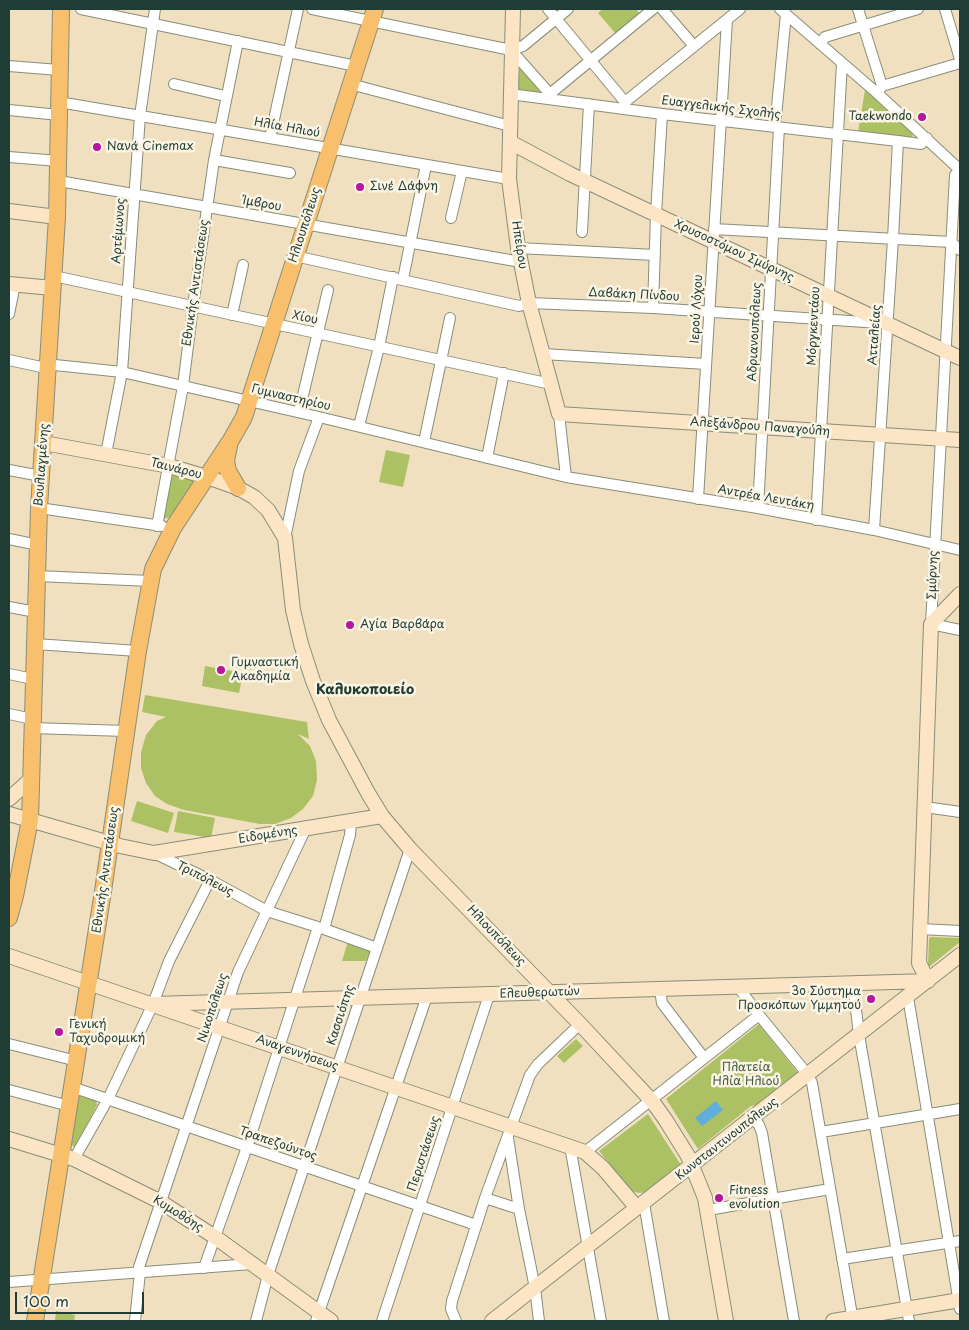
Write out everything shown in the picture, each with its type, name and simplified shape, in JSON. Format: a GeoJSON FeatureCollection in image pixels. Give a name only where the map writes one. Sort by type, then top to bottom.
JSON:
{"type":"FeatureCollection","features":[{"type":"Feature","properties":{"kind":"main road","name":"Βουλιαγμένης"},"geometry":{"type":"LineString","coordinates":[[9,918],[30,820],[17,789],[32,723],[39,508],[58,217],[60,9]]}},
{"type":"Feature","properties":{"kind":"main road","name":"Ηλιουπόλεως"},"geometry":{"type":"LineString","coordinates":[[231,440],[244,417],[373,15]]}},
{"type":"Feature","properties":{"kind":"main road","name":"Εθνικής Αντιστάσεως"},"geometry":{"type":"LineString","coordinates":[[35,1321],[68,1157],[69,1106],[150,582],[165,527],[207,477],[231,440]]}},
{"type":"Feature","properties":{"kind":"main road"},"geometry":{"type":"LineString","coordinates":[[231,440],[226,460],[228,471],[238,488]]}},
{"type":"Feature","properties":{"kind":"street"},"geometry":{"type":"LineString","coordinates":[[81,9],[356,66]]}},
{"type":"Feature","properties":{"kind":"street","name":"Αρτέμωνος"},"geometry":{"type":"LineString","coordinates":[[106,454],[122,372],[140,116],[156,9]]}},
{"type":"Feature","properties":{"kind":"street"},"geometry":{"type":"LineString","coordinates":[[270,138],[298,9]]}},
{"type":"Feature","properties":{"kind":"street"},"geometry":{"type":"LineString","coordinates":[[312,9],[373,15],[512,50],[523,46],[568,9]]}},
{"type":"Feature","properties":{"kind":"street","name":"Ηπείρου"},"geometry":{"type":"LineString","coordinates":[[513,9],[510,179],[520,255],[529,303],[559,414],[566,477]]}},
{"type":"Feature","properties":{"kind":"street"},"geometry":{"type":"LineString","coordinates":[[548,9],[591,60],[625,105],[740,9]]}},
{"type":"Feature","properties":{"kind":"street"},"geometry":{"type":"LineString","coordinates":[[512,50],[548,96],[653,9]]}},
{"type":"Feature","properties":{"kind":"street"},"geometry":{"type":"LineString","coordinates":[[662,9],[694,46]]}},
{"type":"Feature","properties":{"kind":"street"},"geometry":{"type":"LineString","coordinates":[[858,9],[880,90]]}},
{"type":"Feature","properties":{"kind":"street"},"geometry":{"type":"LineString","coordinates":[[820,44],[825,37],[901,11],[918,9]]}},
{"type":"Feature","properties":{"kind":"street"},"geometry":{"type":"LineString","coordinates":[[946,9],[960,59]]}},
{"type":"Feature","properties":{"kind":"street"},"geometry":{"type":"LineString","coordinates":[[783,12],[842,63],[880,90],[960,170]]}},
{"type":"Feature","properties":{"kind":"street","name":"Αδριανουπόλεως"},"geometry":{"type":"LineString","coordinates":[[758,508],[783,12]]}},
{"type":"Feature","properties":{"kind":"street","name":"Ιερού Λόχου"},"geometry":{"type":"LineString","coordinates":[[698,499],[727,20]]}},
{"type":"Feature","properties":{"kind":"street","name":"Εθνικής Αντιστάσεως"},"geometry":{"type":"LineString","coordinates":[[165,527],[168,466],[183,386],[192,306],[207,206],[219,129],[238,41]]}},
{"type":"Feature","properties":{"kind":"street","name":"Μόργκεντάου"},"geometry":{"type":"LineString","coordinates":[[816,520],[842,63]]}},
{"type":"Feature","properties":{"kind":"street"},"geometry":{"type":"LineString","coordinates":[[880,90],[960,63]]}},
{"type":"Feature","properties":{"kind":"street"},"geometry":{"type":"LineString","coordinates":[[9,66],[60,70]]}},
{"type":"Feature","properties":{"kind":"street"},"geometry":{"type":"LineString","coordinates":[[174,84],[226,96]]}},
{"type":"Feature","properties":{"kind":"street"},"geometry":{"type":"LineString","coordinates":[[350,84],[510,126]]}},
{"type":"Feature","properties":{"kind":"street","name":"Ευαγγελικής Σχολής"},"geometry":{"type":"LineString","coordinates":[[510,94],[548,96],[589,104],[625,105],[662,114],[921,144],[927,138]]}},
{"type":"Feature","properties":{"kind":"street"},"geometry":{"type":"LineString","coordinates":[[582,232],[589,104]]}},
{"type":"Feature","properties":{"kind":"street","name":"Ηλία Ηλιού"},"geometry":{"type":"LineString","coordinates":[[9,110],[59,108],[140,116],[510,179]]}},
{"type":"Feature","properties":{"kind":"street"},"geometry":{"type":"LineString","coordinates":[[653,308],[662,114]]}},
{"type":"Feature","properties":{"kind":"street","name":"Ατταλείας"},"geometry":{"type":"LineString","coordinates":[[874,530],[898,141]]}},
{"type":"Feature","properties":{"kind":"street","name":"Χρυσοστόμου Σμύρνης"},"geometry":{"type":"LineString","coordinates":[[510,142],[656,214],[714,235],[771,269],[960,358]]}},
{"type":"Feature","properties":{"kind":"street"},"geometry":{"type":"LineString","coordinates":[[9,157],[59,161]]}},
{"type":"Feature","properties":{"kind":"street"},"geometry":{"type":"LineString","coordinates":[[214,160],[290,173]]}},
{"type":"Feature","properties":{"kind":"street"},"geometry":{"type":"LineString","coordinates":[[359,426],[379,346],[410,242],[426,165]]}},
{"type":"Feature","properties":{"kind":"street","name":"Σμύρνης"},"geometry":{"type":"LineString","coordinates":[[928,981],[919,963],[934,544],[955,175],[960,170]]}},
{"type":"Feature","properties":{"kind":"street"},"geometry":{"type":"LineString","coordinates":[[451,218],[462,171]]}},
{"type":"Feature","properties":{"kind":"street","name":"Ίμβρου"},"geometry":{"type":"LineString","coordinates":[[59,180],[410,242],[520,255],[655,255]]}},
{"type":"Feature","properties":{"kind":"street"},"geometry":{"type":"LineString","coordinates":[[9,211],[58,217]]}},
{"type":"Feature","properties":{"kind":"street"},"geometry":{"type":"LineString","coordinates":[[714,235],[773,232],[952,242],[960,250]]}},
{"type":"Feature","properties":{"kind":"street","name":"Δαβάκη Πίνδου"},"geometry":{"type":"LineString","coordinates":[[295,256],[519,306],[529,303],[653,308],[888,324]]}},
{"type":"Feature","properties":{"kind":"street"},"geometry":{"type":"LineString","coordinates":[[232,315],[243,265]]}},
{"type":"Feature","properties":{"kind":"street"},"geometry":{"type":"LineString","coordinates":[[9,314],[12,284],[53,282]]}},
{"type":"Feature","properties":{"kind":"street","name":"Χίου"},"geometry":{"type":"LineString","coordinates":[[53,282],[128,292],[552,384]]}},
{"type":"Feature","properties":{"kind":"street"},"geometry":{"type":"LineString","coordinates":[[300,412],[328,290]]}},
{"type":"Feature","properties":{"kind":"street"},"geometry":{"type":"LineString","coordinates":[[424,442],[450,318]]}},
{"type":"Feature","properties":{"kind":"street"},"geometry":{"type":"LineString","coordinates":[[543,354],[706,364]]}},
{"type":"Feature","properties":{"kind":"street","name":"Γυμναστηρίου"},"geometry":{"type":"LineString","coordinates":[[9,360],[41,367],[56,365],[122,372],[300,412],[566,477]]}},
{"type":"Feature","properties":{"kind":"street"},"geometry":{"type":"LineString","coordinates":[[487,458],[504,373]]}},
{"type":"Feature","properties":{"kind":"street","name":"Αλεξάνδρου Παναγούλη"},"geometry":{"type":"LineString","coordinates":[[559,414],[960,440]]}},
{"type":"Feature","properties":{"kind":"street"},"geometry":{"type":"LineString","coordinates":[[285,538],[299,471],[319,417]]}},
{"type":"Feature","properties":{"kind":"street","name":"Ταινάρου"},"geometry":{"type":"LineString","coordinates":[[44,443],[168,466],[238,488],[254,497],[268,510],[285,538]]}},
{"type":"Feature","properties":{"kind":"street"},"geometry":{"type":"LineString","coordinates":[[9,470],[41,476]]}},
{"type":"Feature","properties":{"kind":"street","name":"Αντρέα Λεντάκη"},"geometry":{"type":"LineString","coordinates":[[566,477],[758,508],[874,530],[960,550]]}},
{"type":"Feature","properties":{"kind":"street"},"geometry":{"type":"LineString","coordinates":[[39,508],[165,527]]}},
{"type":"Feature","properties":{"kind":"street","name":"Ηλιουπόλεως"},"geometry":{"type":"LineString","coordinates":[[285,538],[293,610],[301,644],[313,681],[329,720],[382,816],[410,848],[580,1024],[652,1101],[666,1119],[692,1165],[705,1198],[726,1321]]}},
{"type":"Feature","properties":{"kind":"street"},"geometry":{"type":"LineString","coordinates":[[9,540],[38,545]]}},
{"type":"Feature","properties":{"kind":"street"},"geometry":{"type":"LineString","coordinates":[[37,576],[150,582]]}},
{"type":"Feature","properties":{"kind":"street"},"geometry":{"type":"LineString","coordinates":[[931,624],[960,594]]}},
{"type":"Feature","properties":{"kind":"street"},"geometry":{"type":"LineString","coordinates":[[9,607],[36,612]]}},
{"type":"Feature","properties":{"kind":"street"},"geometry":{"type":"LineString","coordinates":[[931,624],[960,630]]}},
{"type":"Feature","properties":{"kind":"street"},"geometry":{"type":"LineString","coordinates":[[35,644],[138,651]]}},
{"type":"Feature","properties":{"kind":"street"},"geometry":{"type":"LineString","coordinates":[[9,674],[34,679]]}},
{"type":"Feature","properties":{"kind":"street"},"geometry":{"type":"LineString","coordinates":[[9,714],[32,723],[126,732]]}},
{"type":"Feature","properties":{"kind":"street"},"geometry":{"type":"LineString","coordinates":[[925,807],[960,812]]}},
{"type":"Feature","properties":{"kind":"street","name":"Τριπόλεως"},"geometry":{"type":"LineString","coordinates":[[9,814],[110,843],[154,853],[210,880],[267,911],[376,948]]}},
{"type":"Feature","properties":{"kind":"street","name":"Ειδομένης"},"geometry":{"type":"LineString","coordinates":[[154,853],[382,816]]}},
{"type":"Feature","properties":{"kind":"street"},"geometry":{"type":"LineString","coordinates":[[204,1268],[247,1147],[294,1000],[321,928],[350,835],[351,821]]}},
{"type":"Feature","properties":{"kind":"street","name":"Νικοπόλεως"},"geometry":{"type":"LineString","coordinates":[[135,1321],[139,1267],[241,964],[306,828]]}},
{"type":"Feature","properties":{"kind":"street","name":"Κασσιόπης"},"geometry":{"type":"LineString","coordinates":[[256,1321],[268,1275],[410,848]]}},
{"type":"Feature","properties":{"kind":"street"},"geometry":{"type":"LineString","coordinates":[[68,1157],[108,1099],[153,1004],[169,961],[210,880]]}},
{"type":"Feature","properties":{"kind":"street"},"geometry":{"type":"LineString","coordinates":[[920,929],[960,931]]}},
{"type":"Feature","properties":{"kind":"street","name":"Αναγεννήσεως"},"geometry":{"type":"LineString","coordinates":[[9,956],[452,1106],[509,1132],[570,1146],[585,1152]]}},
{"type":"Feature","properties":{"kind":"street","name":"Κωνσταντινουπόλεως"},"geometry":{"type":"LineString","coordinates":[[492,1321],[928,981],[959,959]]}},
{"type":"Feature","properties":{"kind":"street","name":"Ελευθερωτών"},"geometry":{"type":"LineString","coordinates":[[153,1004],[928,981]]}},
{"type":"Feature","properties":{"kind":"street"},"geometry":{"type":"LineString","coordinates":[[853,984],[859,1035],[908,1315]]}},
{"type":"Feature","properties":{"kind":"street"},"geometry":{"type":"LineString","coordinates":[[739,988],[808,1075],[812,1083],[853,1320]]}},
{"type":"Feature","properties":{"kind":"street"},"geometry":{"type":"LineString","coordinates":[[660,990],[662,1003],[704,1058]]}},
{"type":"Feature","properties":{"kind":"street","name":"Περιστάσεως"},"geometry":{"type":"LineString","coordinates":[[382,1321],[489,994]]}},
{"type":"Feature","properties":{"kind":"street"},"geometry":{"type":"LineString","coordinates":[[318,1317],[427,996]]}},
{"type":"Feature","properties":{"kind":"street"},"geometry":{"type":"LineString","coordinates":[[833,1321],[908,1315],[960,1303],[908,997]]}},
{"type":"Feature","properties":{"kind":"street"},"geometry":{"type":"LineString","coordinates":[[664,1321],[641,1206],[585,1152],[760,1015]]}},
{"type":"Feature","properties":{"kind":"street"},"geometry":{"type":"LineString","coordinates":[[456,1321],[451,1310],[452,1301],[485,1198],[530,1076],[538,1064],[580,1024]]}},
{"type":"Feature","properties":{"kind":"street"},"geometry":{"type":"LineString","coordinates":[[9,1044],[76,1061]]}},
{"type":"Feature","properties":{"kind":"street","name":"Τραπεζούντος"},"geometry":{"type":"LineString","coordinates":[[72,1087],[476,1225]]}},
{"type":"Feature","properties":{"kind":"street"},"geometry":{"type":"LineString","coordinates":[[9,1090],[69,1106]]}},
{"type":"Feature","properties":{"kind":"street"},"geometry":{"type":"LineString","coordinates":[[820,1132],[960,1109]]}},
{"type":"Feature","properties":{"kind":"street"},"geometry":{"type":"LineString","coordinates":[[753,1118],[759,1125],[762,1133],[794,1321]]}},
{"type":"Feature","properties":{"kind":"street"},"geometry":{"type":"LineString","coordinates":[[509,1132],[519,1208],[540,1321]]}},
{"type":"Feature","properties":{"kind":"street","name":"Κυμοθόης"},"geometry":{"type":"LineString","coordinates":[[9,1139],[68,1157],[161,1202],[215,1237],[268,1275],[318,1317],[331,1321]]}},
{"type":"Feature","properties":{"kind":"street"},"geometry":{"type":"LineString","coordinates":[[570,1146],[601,1321]]}},
{"type":"Feature","properties":{"kind":"street"},"geometry":{"type":"LineString","coordinates":[[708,1210],[830,1189]]}},
{"type":"Feature","properties":{"kind":"street"},"geometry":{"type":"LineString","coordinates":[[485,1198],[519,1208]]}},
{"type":"Feature","properties":{"kind":"street"},"geometry":{"type":"LineString","coordinates":[[842,1259],[960,1241]]}},
{"type":"Feature","properties":{"kind":"street"},"geometry":{"type":"LineString","coordinates":[[9,1282],[252,1264]]}},
{"type":"Feature","properties":{"kind":"green space"},"geometry":{"type":"Polygon","coordinates":[[[603,9],[636,9],[640,14],[616,34],[598,13],[603,9]]]}},
{"type":"Feature","properties":{"kind":"green space"},"geometry":{"type":"Polygon","coordinates":[[[520,62],[543,88],[537,93],[518,90],[520,62]]]}},
{"type":"Feature","properties":{"kind":"green space"},"geometry":{"type":"Polygon","coordinates":[[[865,90],[912,133],[913,136],[911,138],[858,132],[865,90]]]}},
{"type":"Feature","properties":{"kind":"green space"},"geometry":{"type":"Polygon","coordinates":[[[386,450],[410,455],[403,487],[379,482],[386,450]]]}},
{"type":"Feature","properties":{"kind":"green space"},"geometry":{"type":"Polygon","coordinates":[[[172,473],[196,479],[172,517],[163,519],[172,473]]]}},
{"type":"Feature","properties":{"kind":"green space"},"geometry":{"type":"Polygon","coordinates":[[[205,666],[243,673],[239,693],[202,686],[205,666]]]}},
{"type":"Feature","properties":{"kind":"green space"},"geometry":{"type":"Polygon","coordinates":[[[145,695],[307,722],[309,739],[298,734],[310,746],[316,761],[317,780],[313,796],[303,809],[291,818],[275,824],[260,824],[184,810],[167,804],[155,796],[146,783],[141,768],[141,752],[146,735],[157,721],[166,717],[142,712],[145,695]]]}},
{"type":"Feature","properties":{"kind":"green space"},"geometry":{"type":"Polygon","coordinates":[[[137,801],[174,813],[168,833],[131,821],[137,801]]]}},
{"type":"Feature","properties":{"kind":"green space"},"geometry":{"type":"Polygon","coordinates":[[[178,811],[215,818],[211,838],[174,832],[178,811]]]}},
{"type":"Feature","properties":{"kind":"green space"},"geometry":{"type":"Polygon","coordinates":[[[929,938],[959,938],[960,942],[929,967],[929,938]]]}},
{"type":"Feature","properties":{"kind":"green space"},"geometry":{"type":"Polygon","coordinates":[[[348,941],[371,949],[366,961],[342,961],[348,941]]]}},
{"type":"Feature","properties":{"kind":"green space","name":"Πλατεία Ηλία Ηλιού"},"geometry":{"type":"Polygon","coordinates":[[[759,1024],[798,1073],[757,1105],[751,1106],[698,1149],[666,1099],[759,1024]]]}},
{"type":"Feature","properties":{"kind":"green space"},"geometry":{"type":"Polygon","coordinates":[[[576,1039],[583,1046],[564,1063],[557,1056],[576,1039]]]}},
{"type":"Feature","properties":{"kind":"green space"},"geometry":{"type":"Polygon","coordinates":[[[78,1095],[96,1100],[97,1105],[76,1146],[73,1146],[69,1142],[78,1095]]]}},
{"type":"Feature","properties":{"kind":"green space"},"geometry":{"type":"Polygon","coordinates":[[[648,1114],[681,1165],[648,1192],[639,1193],[631,1191],[599,1151],[648,1114]]]}},
{"type":"Feature","properties":{"kind":"green space"},"geometry":{"type":"Polygon","coordinates":[[[56,1311],[75,1315],[74,1321],[55,1321],[56,1311]]]}},
{"type":"Feature","properties":{"kind":"water"},"geometry":{"type":"Polygon","coordinates":[[[716,1101],[723,1110],[702,1126],[695,1118],[716,1101]]]}},
{"type":"Feature","properties":{"kind":"place","name":"Taekwondo"},"geometry":{"type":"Point","coordinates":[922,117]}},
{"type":"Feature","properties":{"kind":"place","name":"Νανά Cinemax"},"geometry":{"type":"Point","coordinates":[97,147]}},
{"type":"Feature","properties":{"kind":"place","name":"Σινέ Δάφνη"},"geometry":{"type":"Point","coordinates":[360,187]}},
{"type":"Feature","properties":{"kind":"place","name":"Αγία Βαρβάρα"},"geometry":{"type":"Point","coordinates":[350,625]}},
{"type":"Feature","properties":{"kind":"place","name":"Γυμναστική Ακαδημία"},"geometry":{"type":"Point","coordinates":[221,670]}},
{"type":"Feature","properties":{"kind":"place","name":"3o Σύστημα Προσκόπων Υμμητού"},"geometry":{"type":"Point","coordinates":[871,999]}},
{"type":"Feature","properties":{"kind":"place","name":"Γενική Ταχυδρομική"},"geometry":{"type":"Point","coordinates":[59,1032]}},
{"type":"Feature","properties":{"kind":"place","name":"Fitness evolution"},"geometry":{"type":"Point","coordinates":[719,1198]}},
{"type":"Feature","properties":{"kind":"district","name":"Καλυκοποιείο"},"geometry":{"type":"Point","coordinates":[365,690]}}]}
